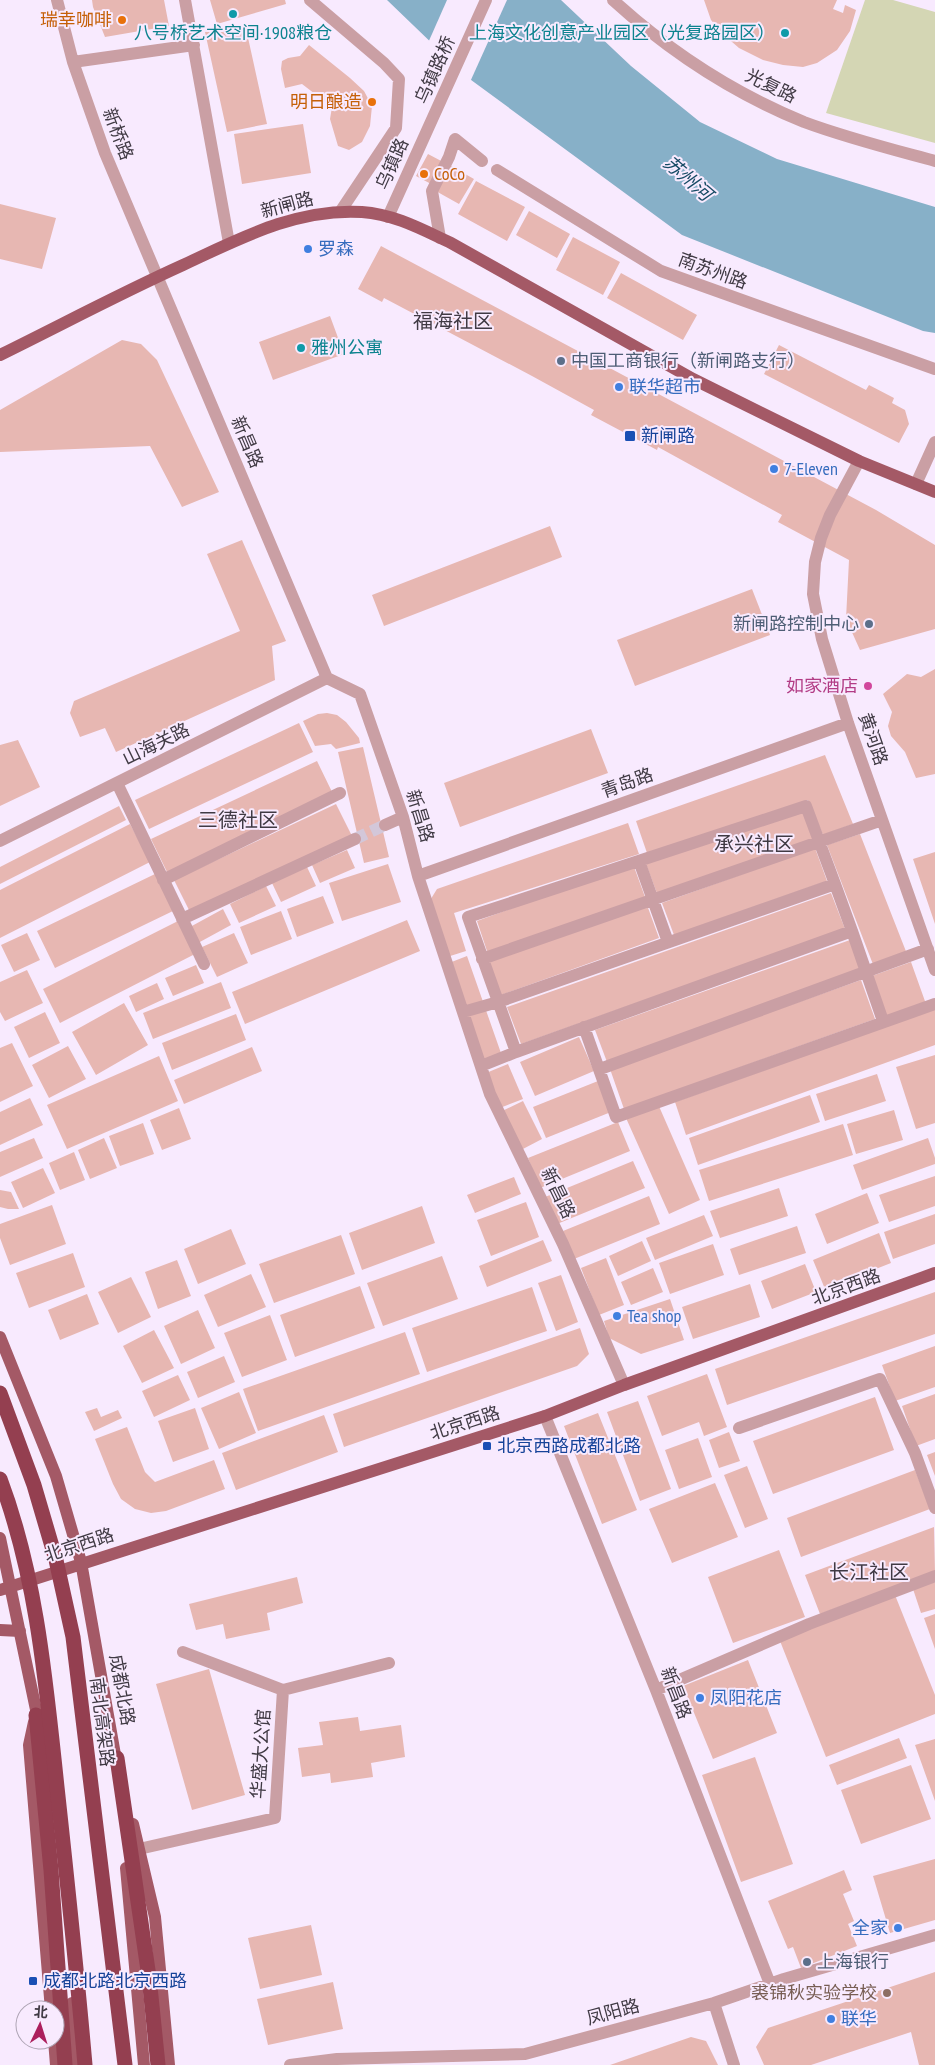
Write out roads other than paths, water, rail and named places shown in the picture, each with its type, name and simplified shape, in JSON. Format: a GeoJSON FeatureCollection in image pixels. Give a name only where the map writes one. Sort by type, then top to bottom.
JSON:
{"type":"FeatureCollection","features":[{"type":"Feature","properties":{"kind":"highway","name":"南北高架路"},"geometry":{"type":"LineString","coordinates":[[0,1393],[34,1485],[56,1560],[73,1637],[125,2065]]}},
{"type":"Feature","properties":{"kind":"highway"},"geometry":{"type":"LineString","coordinates":[[0,1479],[26,1570],[40,1640],[85,2065]]}},
{"type":"Feature","properties":{"kind":"highway"},"geometry":{"type":"LineString","coordinates":[[36,1715],[51,1870],[65,2065]]}},
{"type":"Feature","properties":{"kind":"highway"},"geometry":{"type":"LineString","coordinates":[[117,1758],[149,1977],[158,2065]]}},
{"type":"Feature","properties":{"kind":"main road","name":"新闸路"},"geometry":{"type":"LineString","coordinates":[[0,355],[158,276],[229,243],[278,223],[304,216],[340,212],[364,212],[388,217],[421,228],[694,379],[859,461],[935,492]]}},
{"type":"Feature","properties":{"kind":"main road","name":"北京西路"},"geometry":{"type":"LineString","coordinates":[[6,1588],[81,1562],[546,1416],[624,1385],[935,1273]]}},
{"type":"Feature","properties":{"kind":"main road","name":"成都北路"},"geometry":{"type":"LineString","coordinates":[[0,1336],[56,1476],[81,1562],[117,1758],[144,2065]]}},
{"type":"Feature","properties":{"kind":"main road"},"geometry":{"type":"LineString","coordinates":[[0,1538],[6,1588],[20,1631],[36,1715],[54,1762],[77,2065]]}},
{"type":"Feature","properties":{"kind":"main road"},"geometry":{"type":"LineString","coordinates":[[0,1630],[20,1631]]}},
{"type":"Feature","properties":{"kind":"main road"},"geometry":{"type":"LineString","coordinates":[[36,1715],[29,1745],[50,2000]]}},
{"type":"Feature","properties":{"kind":"main road"},"geometry":{"type":"LineString","coordinates":[[117,1758],[155,1917],[169,2065]]}},
{"type":"Feature","properties":{"kind":"main road"},"geometry":{"type":"LineString","coordinates":[[55,2050],[56,2065]]}},
{"type":"Feature","properties":{"kind":"street","name":"新桥路"},"geometry":{"type":"LineString","coordinates":[[58,0],[73,62],[105,153],[158,276]]}},
{"type":"Feature","properties":{"kind":"street"},"geometry":{"type":"LineString","coordinates":[[185,0],[229,243]]}},
{"type":"Feature","properties":{"kind":"street"},"geometry":{"type":"LineString","coordinates":[[310,0],[384,63],[399,79],[396,128],[340,212]]}},
{"type":"Feature","properties":{"kind":"street","name":"乌镇路桥"},"geometry":{"type":"LineString","coordinates":[[428,126],[486,0]]}},
{"type":"Feature","properties":{"kind":"street","name":"光复路"},"geometry":{"type":"LineString","coordinates":[[613,0],[647,30],[680,54],[710,74],[755,99],[826,130],[935,161]]}},
{"type":"Feature","properties":{"kind":"street"},"geometry":{"type":"LineString","coordinates":[[73,62],[194,45]]}},
{"type":"Feature","properties":{"kind":"street","name":"乌镇路"},"geometry":{"type":"LineString","coordinates":[[388,217],[428,126]]}},
{"type":"Feature","properties":{"kind":"street"},"geometry":{"type":"LineString","coordinates":[[440,238],[432,191],[449,158],[455,139],[482,161]]}},
{"type":"Feature","properties":{"kind":"street","name":"南苏州路"},"geometry":{"type":"LineString","coordinates":[[497,170],[661,271],[935,369]]}},
{"type":"Feature","properties":{"kind":"street","name":"新昌路"},"geometry":{"type":"LineString","coordinates":[[158,276],[327,678],[360,694],[403,817],[418,876],[490,1094],[563,1244],[624,1385]]}},
{"type":"Feature","properties":{"kind":"street"},"geometry":{"type":"LineString","coordinates":[[916,484],[935,442]]}},
{"type":"Feature","properties":{"kind":"street","name":"黄河路"},"geometry":{"type":"LineString","coordinates":[[859,461],[830,515],[822,538],[815,562],[813,594],[822,638],[848,722],[935,970]]}},
{"type":"Feature","properties":{"kind":"street","name":"山海关路"},"geometry":{"type":"LineString","coordinates":[[0,841],[327,678]]}},
{"type":"Feature","properties":{"kind":"street","name":"青岛路"},"geometry":{"type":"LineString","coordinates":[[418,876],[848,722]]}},
{"type":"Feature","properties":{"kind":"street"},"geometry":{"type":"LineString","coordinates":[[117,783],[204,964]]}},
{"type":"Feature","properties":{"kind":"street"},"geometry":{"type":"LineString","coordinates":[[163,880],[340,793]]}},
{"type":"Feature","properties":{"kind":"street"},"geometry":{"type":"LineString","coordinates":[[516,1052],[468,917],[806,806],[883,1021]]}},
{"type":"Feature","properties":{"kind":"street"},"geometry":{"type":"LineString","coordinates":[[385,826],[403,817]]}},
{"type":"Feature","properties":{"kind":"street"},"geometry":{"type":"LineString","coordinates":[[482,959],[882,820]]}},
{"type":"Feature","properties":{"kind":"street"},"geometry":{"type":"LineString","coordinates":[[182,919],[355,839]]}},
{"type":"Feature","properties":{"kind":"street"},"geometry":{"type":"LineString","coordinates":[[639,861],[668,942]]}},
{"type":"Feature","properties":{"kind":"street"},"geometry":{"type":"LineString","coordinates":[[463,1012],[498,1002],[834,884]]}},
{"type":"Feature","properties":{"kind":"street"},"geometry":{"type":"LineString","coordinates":[[481,1066],[852,931]]}},
{"type":"Feature","properties":{"kind":"street"},"geometry":{"type":"LineString","coordinates":[[600,1069],[928,949]]}},
{"type":"Feature","properties":{"kind":"street"},"geometry":{"type":"LineString","coordinates":[[584,1027],[616,1116],[935,1004]]}},
{"type":"Feature","properties":{"kind":"street"},"geometry":{"type":"LineString","coordinates":[[739,1428],[880,1379],[915,1454],[935,1508]]}},
{"type":"Feature","properties":{"kind":"street","name":"新昌路"},"geometry":{"type":"LineString","coordinates":[[546,1416],[661,1698],[770,1984]]}},
{"type":"Feature","properties":{"kind":"street"},"geometry":{"type":"LineString","coordinates":[[661,1698],[809,1624],[935,1576]]}},
{"type":"Feature","properties":{"kind":"street","name":"华盛大公馆"},"geometry":{"type":"LineString","coordinates":[[139,1849],[275,1818],[283,1690],[183,1652]]}},
{"type":"Feature","properties":{"kind":"street"},"geometry":{"type":"LineString","coordinates":[[283,1690],[389,1662]]}},
{"type":"Feature","properties":{"kind":"street","name":"凤阳路"},"geometry":{"type":"LineString","coordinates":[[290,2065],[337,2059],[525,2054],[714,2003],[770,1984],[935,1935]]}},
{"type":"Feature","properties":{"kind":"street"},"geometry":{"type":"LineString","coordinates":[[714,2003],[734,2065]]}},
{"type":"Feature","properties":{"kind":"water","name":"苏州河"},"geometry":{"type":"Polygon","coordinates":[[[387,0],[561,0],[631,66],[700,122],[777,159],[935,207],[935,333],[923,331],[682,235],[467,77],[387,0]]]}},
{"type":"Feature","properties":{"kind":"tunnel"},"geometry":{"type":"LineString","coordinates":[[355,839],[385,825]]}},
{"type":"Feature","properties":{"kind":"place","name":"八号桥艺术空间·1908粮仓"},"geometry":{"type":"Point","coordinates":[233,14]}},
{"type":"Feature","properties":{"kind":"place","name":"瑞幸咖啡"},"geometry":{"type":"Point","coordinates":[122,20]}},
{"type":"Feature","properties":{"kind":"place","name":"上海文化创意产业园区（光复路园区）"},"geometry":{"type":"Point","coordinates":[785,33]}},
{"type":"Feature","properties":{"kind":"place","name":"明日酿造"},"geometry":{"type":"Point","coordinates":[372,102]}},
{"type":"Feature","properties":{"kind":"place","name":"CoCo"},"geometry":{"type":"Point","coordinates":[424,174]}},
{"type":"Feature","properties":{"kind":"place","name":"罗森"},"geometry":{"type":"Point","coordinates":[308,249]}},
{"type":"Feature","properties":{"kind":"place","name":"雅州公寓"},"geometry":{"type":"Point","coordinates":[301,348]}},
{"type":"Feature","properties":{"kind":"place","name":"中国工商银行（新闸路支行）"},"geometry":{"type":"Point","coordinates":[561,361]}},
{"type":"Feature","properties":{"kind":"place","name":"联华超市"},"geometry":{"type":"Point","coordinates":[619,387]}},
{"type":"Feature","properties":{"kind":"place","name":"新闸路"},"geometry":{"type":"Point","coordinates":[630,436]}},
{"type":"Feature","properties":{"kind":"place","name":"7-Eleven"},"geometry":{"type":"Point","coordinates":[774,469]}},
{"type":"Feature","properties":{"kind":"place","name":"新闸路控制中心"},"geometry":{"type":"Point","coordinates":[869,624]}},
{"type":"Feature","properties":{"kind":"place","name":"如家酒店"},"geometry":{"type":"Point","coordinates":[868,686]}},
{"type":"Feature","properties":{"kind":"place","name":"Tea shop"},"geometry":{"type":"Point","coordinates":[617,1316]}},
{"type":"Feature","properties":{"kind":"place","name":"北京西路成都北路"},"geometry":{"type":"Point","coordinates":[487,1446]}},
{"type":"Feature","properties":{"kind":"place","name":"凤阳花店"},"geometry":{"type":"Point","coordinates":[700,1698]}},
{"type":"Feature","properties":{"kind":"place","name":"全家"},"geometry":{"type":"Point","coordinates":[898,1928]}},
{"type":"Feature","properties":{"kind":"place","name":"上海银行"},"geometry":{"type":"Point","coordinates":[807,1962]}},
{"type":"Feature","properties":{"kind":"place","name":"成都北路北京西路"},"geometry":{"type":"Point","coordinates":[33,1981]}},
{"type":"Feature","properties":{"kind":"place","name":"裘锦秋实验学校"},"geometry":{"type":"Point","coordinates":[887,1993]}},
{"type":"Feature","properties":{"kind":"place","name":"联华"},"geometry":{"type":"Point","coordinates":[831,2019]}},
{"type":"Feature","properties":{"kind":"district","name":"福海社区"},"geometry":{"type":"Point","coordinates":[453,321]}},
{"type":"Feature","properties":{"kind":"district","name":"三德社区"},"geometry":{"type":"Point","coordinates":[238,820]}},
{"type":"Feature","properties":{"kind":"district","name":"承兴社区"},"geometry":{"type":"Point","coordinates":[754,844]}},
{"type":"Feature","properties":{"kind":"district","name":"长江社区"},"geometry":{"type":"Point","coordinates":[869,1572]}}]}
